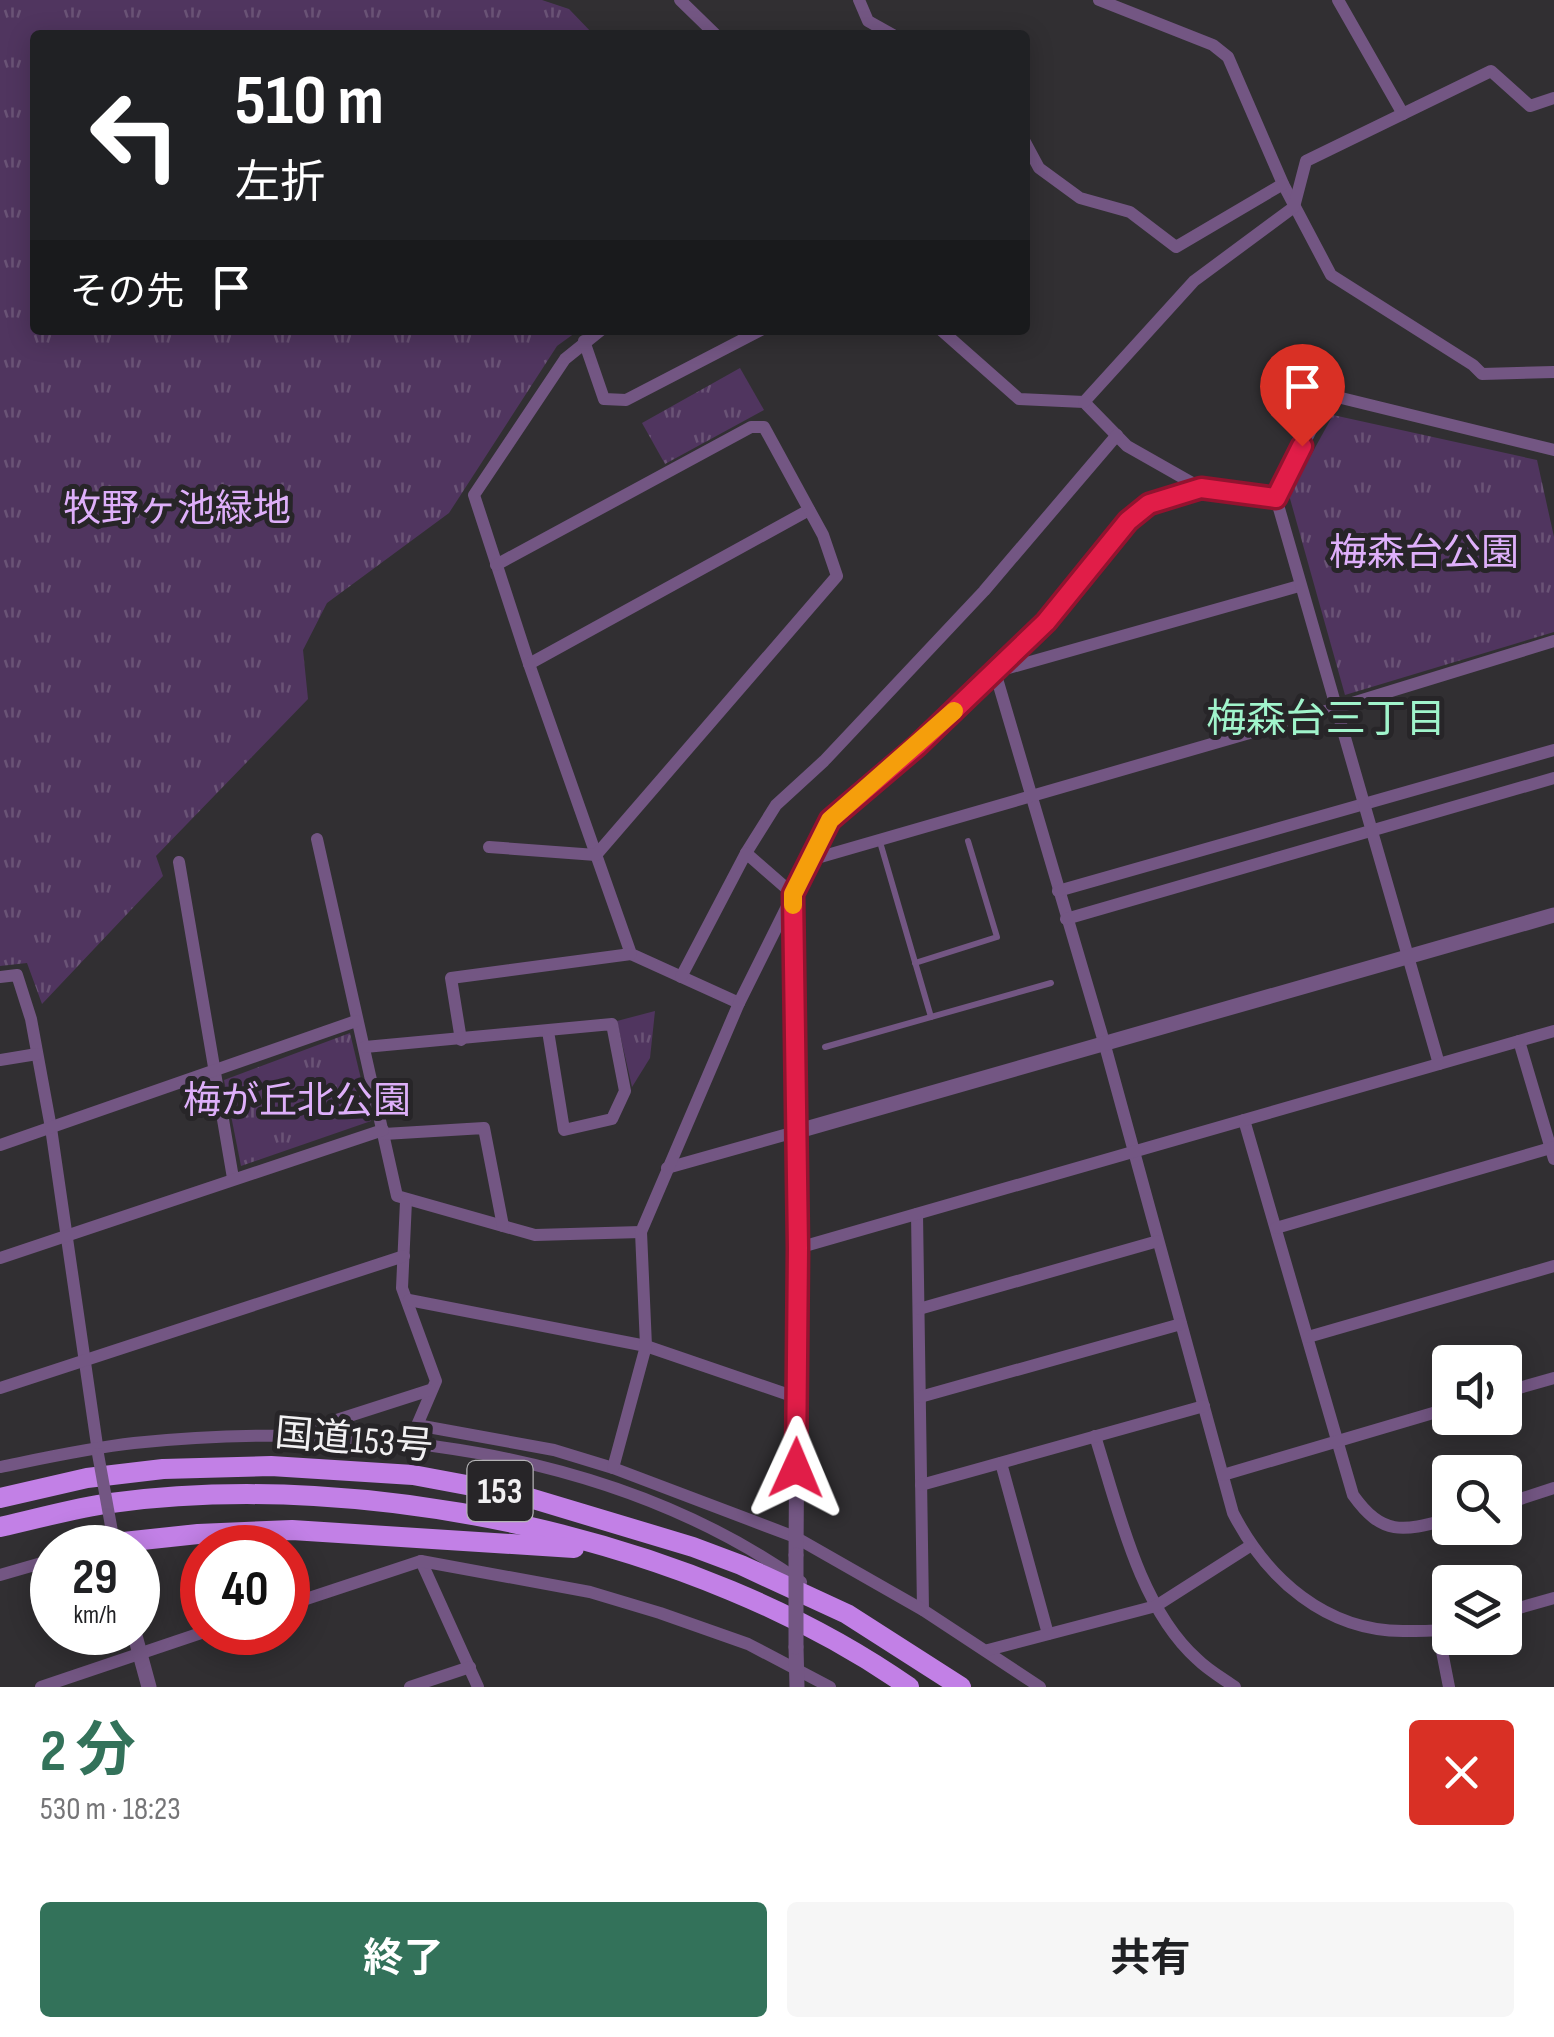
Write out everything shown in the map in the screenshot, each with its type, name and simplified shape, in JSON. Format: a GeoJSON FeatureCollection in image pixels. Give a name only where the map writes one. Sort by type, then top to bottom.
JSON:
{"type":"FeatureCollection","features":[{"type":"Feature","properties":{"kind":"highway","name":"国道153号"},"geometry":{"type":"LineString","coordinates":[[0,1498],[87,1478],[163,1469],[271,1466],[413,1475],[520,1495],[693,1547],[847,1614],[961,1687]]}},
{"type":"Feature","properties":{"kind":"highway","name":"国道153号"},"geometry":{"type":"LineString","coordinates":[[0,1527],[111,1503],[227,1495],[326,1496],[422,1504],[616,1550],[686,1574],[776,1612],[871,1660],[909,1687]]}},
{"type":"Feature","properties":{"kind":"highway"},"geometry":{"type":"LineString","coordinates":[[160,1538],[292,1530],[616,1550]]}},
{"type":"Feature","properties":{"kind":"street"},"geometry":{"type":"LineString","coordinates":[[680,0],[711,30]]}},
{"type":"Feature","properties":{"kind":"street"},"geometry":{"type":"LineString","coordinates":[[859,0],[868,21],[884,30]]}},
{"type":"Feature","properties":{"kind":"street"},"geometry":{"type":"LineString","coordinates":[[1099,0],[1213,45],[1228,57],[1282,184],[1330,275],[1474,365],[1482,374],[1554,372]]}},
{"type":"Feature","properties":{"kind":"street"},"geometry":{"type":"LineString","coordinates":[[1338,0],[1403,114]]}},
{"type":"Feature","properties":{"kind":"street"},"geometry":{"type":"LineString","coordinates":[[1084,402],[1194,281],[1294,208],[1306,162],[1490,72],[1530,106],[1554,98]]}},
{"type":"Feature","properties":{"kind":"street"},"geometry":{"type":"LineString","coordinates":[[1030,151],[1039,168],[1080,198],[1130,212],[1176,248],[1282,184]]}},
{"type":"Feature","properties":{"kind":"street"},"geometry":{"type":"LineString","coordinates":[[593,335],[565,359],[474,495],[631,954]]}},
{"type":"Feature","properties":{"kind":"street"},"geometry":{"type":"LineString","coordinates":[[584,341],[604,399],[626,400],[751,335]]}},
{"type":"Feature","properties":{"kind":"street"},"geometry":{"type":"LineString","coordinates":[[947,335],[1019,398],[1084,402],[1128,446],[1201,488],[1276,498]]}},
{"type":"Feature","properties":{"kind":"street"},"geometry":{"type":"LineString","coordinates":[[1440,1064],[1276,498],[1329,395],[1554,450]]}},
{"type":"Feature","properties":{"kind":"street"},"geometry":{"type":"LineString","coordinates":[[496,565],[751,426],[764,427],[824,536],[837,576],[596,855]]}},
{"type":"Feature","properties":{"kind":"street"},"geometry":{"type":"LineString","coordinates":[[681,976],[776,805],[984,592],[1117,435]]}},
{"type":"Feature","properties":{"kind":"street"},"geometry":{"type":"LineString","coordinates":[[613,1468],[646,1346],[641,1232],[739,1003],[830,820],[917,746],[1046,622],[1128,521],[1149,504],[1201,488]]}},
{"type":"Feature","properties":{"kind":"street"},"geometry":{"type":"LineString","coordinates":[[529,664],[810,510]]}},
{"type":"Feature","properties":{"kind":"street"},"geometry":{"type":"LineString","coordinates":[[995,672],[1299,586]]}},
{"type":"Feature","properties":{"kind":"street"},"geometry":{"type":"LineString","coordinates":[[810,860],[1554,641]]}},
{"type":"Feature","properties":{"kind":"street"},"geometry":{"type":"LineString","coordinates":[[995,672],[1104,1042],[1233,1513],[1250,1546],[1285,1586],[1330,1615],[1380,1631],[1432,1630]]}},
{"type":"Feature","properties":{"kind":"street"},"geometry":{"type":"LineString","coordinates":[[1058,890],[1554,750]]}},
{"type":"Feature","properties":{"kind":"street"},"geometry":{"type":"LineString","coordinates":[[1066,918],[1554,778]]}},
{"type":"Feature","properties":{"kind":"street"},"geometry":{"type":"LineString","coordinates":[[317,839],[397,1196],[536,1236],[641,1232]]}},
{"type":"Feature","properties":{"kind":"street"},"geometry":{"type":"LineString","coordinates":[[489,847],[596,855]]}},
{"type":"Feature","properties":{"kind":"street"},"geometry":{"type":"LineString","coordinates":[[746,853],[793,894],[798,1248],[797,1687]]}},
{"type":"Feature","properties":{"kind":"street"},"geometry":{"type":"LineString","coordinates":[[179,862],[233,1178]]}},
{"type":"Feature","properties":{"kind":"street"},"geometry":{"type":"LineString","coordinates":[[667,1168],[1554,915]]}},
{"type":"Feature","properties":{"kind":"street"},"geometry":{"type":"LineString","coordinates":[[460,1040],[451,978],[631,954],[739,1003]]}},
{"type":"Feature","properties":{"kind":"street"},"geometry":{"type":"LineString","coordinates":[[0,977],[17,975],[31,1019],[68,1236],[108,1525]]}},
{"type":"Feature","properties":{"kind":"street"},"geometry":{"type":"LineString","coordinates":[[0,1145],[356,1022]]}},
{"type":"Feature","properties":{"kind":"street"},"geometry":{"type":"LineString","coordinates":[[364,1047],[612,1024],[626,1091],[612,1119],[564,1130],[548,1031]]}},
{"type":"Feature","properties":{"kind":"street"},"geometry":{"type":"LineString","coordinates":[[798,1248],[1554,1032]]}},
{"type":"Feature","properties":{"kind":"street"},"geometry":{"type":"LineString","coordinates":[[1276,1228],[1553,1151],[1520,1041]]}},
{"type":"Feature","properties":{"kind":"street"},"geometry":{"type":"LineString","coordinates":[[0,1060],[36,1054]]}},
{"type":"Feature","properties":{"kind":"street"},"geometry":{"type":"LineString","coordinates":[[1244,1120],[1353,1494],[1369,1517],[1393,1528],[1432,1524]]}},
{"type":"Feature","properties":{"kind":"street"},"geometry":{"type":"LineString","coordinates":[[0,1258],[233,1178],[383,1132],[484,1128],[503,1226]]}},
{"type":"Feature","properties":{"kind":"street"},"geometry":{"type":"LineString","coordinates":[[406,1201],[402,1288],[436,1380],[412,1442]]}},
{"type":"Feature","properties":{"kind":"street"},"geometry":{"type":"LineString","coordinates":[[917,1214],[923,1610]]}},
{"type":"Feature","properties":{"kind":"street"},"geometry":{"type":"LineString","coordinates":[[918,1309],[1158,1241]]}},
{"type":"Feature","properties":{"kind":"street"},"geometry":{"type":"LineString","coordinates":[[0,1388],[404,1256]]}},
{"type":"Feature","properties":{"kind":"street"},"geometry":{"type":"LineString","coordinates":[[1308,1336],[1554,1266]]}},
{"type":"Feature","properties":{"kind":"street"},"geometry":{"type":"LineString","coordinates":[[409,1300],[646,1346],[798,1398]]}},
{"type":"Feature","properties":{"kind":"street"},"geometry":{"type":"LineString","coordinates":[[920,1398],[1181,1324]]}},
{"type":"Feature","properties":{"kind":"street"},"geometry":{"type":"LineString","coordinates":[[1522,1387],[1554,1378]]}},
{"type":"Feature","properties":{"kind":"street"},"geometry":{"type":"LineString","coordinates":[[310,1436],[318,1426],[430,1390]]}},
{"type":"Feature","properties":{"kind":"street"},"geometry":{"type":"LineString","coordinates":[[921,1485],[1204,1406]]}},
{"type":"Feature","properties":{"kind":"street"},"geometry":{"type":"LineString","coordinates":[[1222,1476],[1432,1413]]}},
{"type":"Feature","properties":{"kind":"street"},"geometry":{"type":"LineString","coordinates":[[417,1426],[554,1450],[795,1536],[988,1650],[1040,1687]]}},
{"type":"Feature","properties":{"kind":"street"},"geometry":{"type":"LineString","coordinates":[[0,1467],[137,1443],[310,1436],[412,1442],[601,1484],[700,1522],[763,1555],[847,1614]]}},
{"type":"Feature","properties":{"kind":"street"},"geometry":{"type":"LineString","coordinates":[[1095,1436],[1134,1560],[1156,1606],[1195,1658],[1234,1687]]}},
{"type":"Feature","properties":{"kind":"street"},"geometry":{"type":"LineString","coordinates":[[1001,1462],[1048,1634]]}},
{"type":"Feature","properties":{"kind":"street"},"geometry":{"type":"LineString","coordinates":[[1522,1498],[1554,1488]]}},
{"type":"Feature","properties":{"kind":"street"},"geometry":{"type":"LineString","coordinates":[[988,1650],[1156,1606],[1250,1546]]}},
{"type":"Feature","properties":{"kind":"street"},"geometry":{"type":"LineString","coordinates":[[310,1598],[421,1561],[590,1592],[748,1644],[830,1687]]}},
{"type":"Feature","properties":{"kind":"street"},"geometry":{"type":"LineString","coordinates":[[421,1561],[478,1687]]}},
{"type":"Feature","properties":{"kind":"street"},"geometry":{"type":"LineString","coordinates":[[0,1575],[30,1566]]}},
{"type":"Feature","properties":{"kind":"street"},"geometry":{"type":"LineString","coordinates":[[1522,1607],[1554,1598]]}},
{"type":"Feature","properties":{"kind":"street"},"geometry":{"type":"LineString","coordinates":[[41,1687],[136,1655]]}},
{"type":"Feature","properties":{"kind":"street"},"geometry":{"type":"LineString","coordinates":[[139,1655],[149,1687]]}},
{"type":"Feature","properties":{"kind":"street"},"geometry":{"type":"LineString","coordinates":[[1446,1655],[1449,1687]]}},
{"type":"Feature","properties":{"kind":"street"},"geometry":{"type":"LineString","coordinates":[[410,1687],[470,1666]]}},
{"type":"Feature","properties":{"kind":"lane"},"geometry":{"type":"LineString","coordinates":[[880,841],[931,1018]]}},
{"type":"Feature","properties":{"kind":"lane"},"geometry":{"type":"LineString","coordinates":[[915,963],[997,937],[968,841]]}},
{"type":"Feature","properties":{"kind":"lane"},"geometry":{"type":"LineString","coordinates":[[825,1047],[1052,983]]}},
{"type":"Feature","properties":{"kind":"green space","name":"牧野ヶ池緑地"},"geometry":{"type":"Polygon","coordinates":[[[0,0],[542,0],[569,9],[589,30],[30,30],[30,335],[572,335],[557,346],[449,513],[327,603],[303,650],[308,699],[156,856],[163,876],[42,1004],[27,963],[0,966],[0,0]]]}},
{"type":"Feature","properties":{"kind":"green space"},"geometry":{"type":"Polygon","coordinates":[[[740,368],[764,410],[665,464],[642,423],[740,368]]]}},
{"type":"Feature","properties":{"kind":"green space","name":"梅森台公園"},"geometry":{"type":"Polygon","coordinates":[[[1333,415],[1537,460],[1554,537],[1554,632],[1345,695],[1289,495],[1333,415]]]}},
{"type":"Feature","properties":{"kind":"green space"},"geometry":{"type":"Polygon","coordinates":[[[655,1011],[650,1058],[632,1087],[617,1021],[655,1011]]]}},
{"type":"Feature","properties":{"kind":"green space","name":"梅が丘北公園"},"geometry":{"type":"Polygon","coordinates":[[[350,1033],[371,1121],[241,1166],[224,1080],[350,1033]]]}},
{"type":"Feature","properties":{"kind":"slow traffic"},"geometry":{"type":"LineString","coordinates":[[793,905],[793,894],[830,820],[954,711]]}},
{"type":"Feature","properties":{"kind":"district","name":"梅森台三丁目"},"geometry":{"type":"Point","coordinates":[1326,718]}},
{"type":"Feature","properties":{"kind":"route"},"geometry":{"type":"LineString","coordinates":[[796,1468],[798,1248],[793,894],[830,820],[917,746],[1046,622],[1128,521],[1149,504],[1201,488],[1276,498],[1302,446]]}}]}
